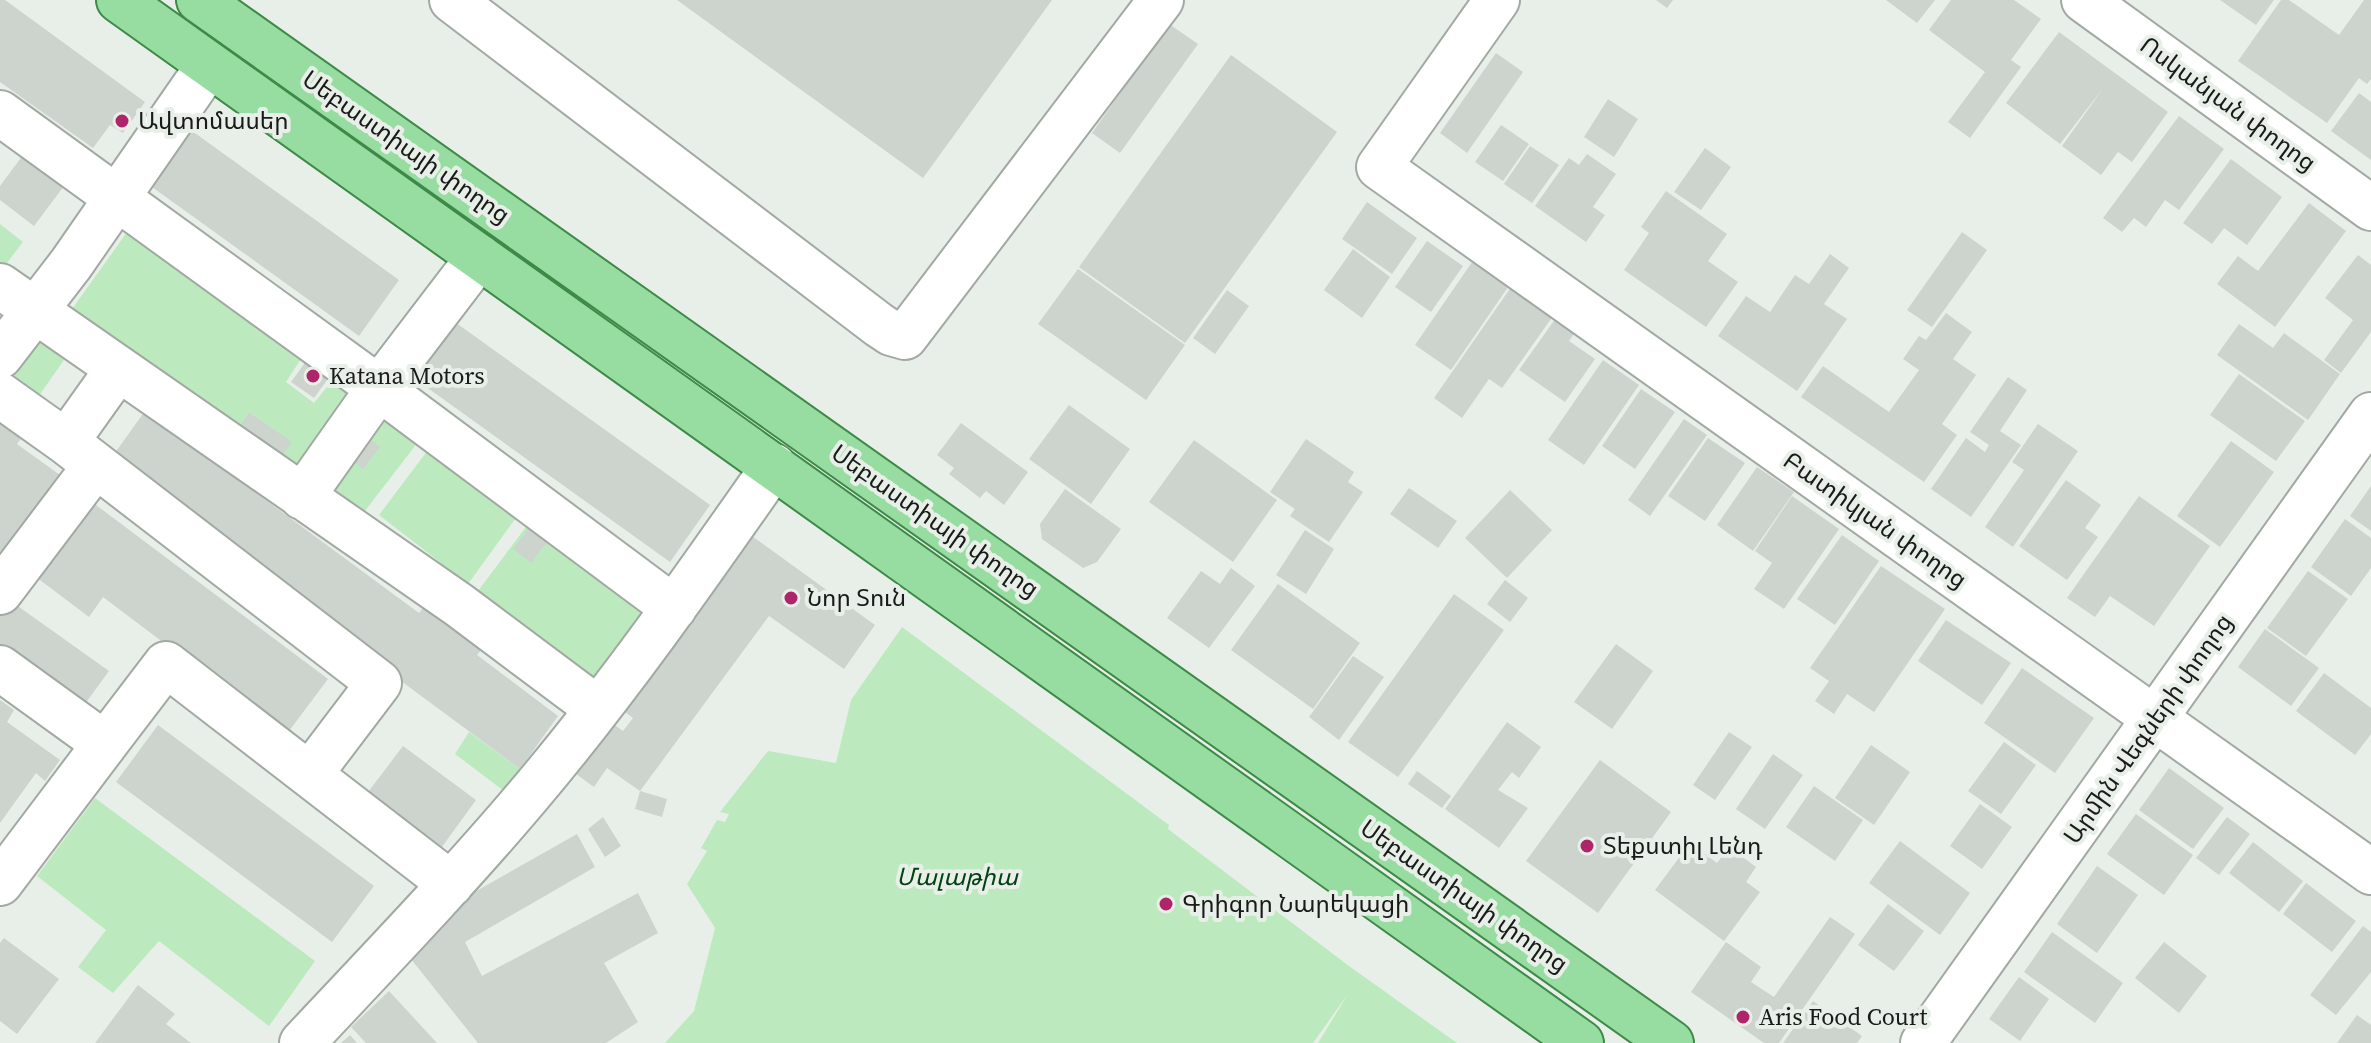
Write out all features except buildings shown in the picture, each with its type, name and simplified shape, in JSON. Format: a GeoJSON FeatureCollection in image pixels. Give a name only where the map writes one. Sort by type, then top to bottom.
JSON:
{"type":"FeatureCollection","features":[{"type":"Feature","properties":{"kind":"main road","name":"Սեբաստիայի փողոց"},"geometry":{"type":"LineString","coordinates":[[119,0],[1581,1043]]}},
{"type":"Feature","properties":{"kind":"main road","name":"Սեբաստիայի փողոց"},"geometry":{"type":"LineString","coordinates":[[223,7],[469,191],[1671,1043]]}},
{"type":"Feature","properties":{"kind":"main road"},"geometry":{"type":"LineString","coordinates":[[440,231],[463,229],[475,223],[477,206],[469,191]]}},
{"type":"Feature","properties":{"kind":"street"},"geometry":{"type":"LineString","coordinates":[[452,0],[879,325],[905,337],[1161,0]]}},
{"type":"Feature","properties":{"kind":"street","name":"Բատիկյան փողոց"},"geometry":{"type":"LineString","coordinates":[[1497,0],[1379,167],[2371,872]]}},
{"type":"Feature","properties":{"kind":"street","name":"Ոսկանյան փողոց"},"geometry":{"type":"LineString","coordinates":[[2084,0],[2371,208]]}},
{"type":"Feature","properties":{"kind":"street"},"geometry":{"type":"LineString","coordinates":[[0,356],[17,298],[71,264],[209,65]]}},
{"type":"Feature","properties":{"kind":"street"},"geometry":{"type":"LineString","coordinates":[[0,113],[379,388],[674,608]]}},
{"type":"Feature","properties":{"kind":"street"},"geometry":{"type":"LineString","coordinates":[[302,497],[379,388],[479,257]]}},
{"type":"Feature","properties":{"kind":"street"},"geometry":{"type":"LineString","coordinates":[[17,298],[459,605],[598,709]]}},
{"type":"Feature","properties":{"kind":"street"},"geometry":{"type":"LineString","coordinates":[[0,592],[81,453],[118,369]]}},
{"type":"Feature","properties":{"kind":"street"},"geometry":{"type":"LineString","coordinates":[[0,395],[81,453],[379,683],[310,774]]}},
{"type":"Feature","properties":{"kind":"street","name":"Արմին Վեգների փողոց"},"geometry":{"type":"LineString","coordinates":[[1923,1043],[2371,415]]}},
{"type":"Feature","properties":{"kind":"street"},"geometry":{"type":"LineString","coordinates":[[302,1043],[451,884],[529,795],[674,608],[774,466]]}},
{"type":"Feature","properties":{"kind":"street"},"geometry":{"type":"LineString","coordinates":[[0,883],[166,664],[451,884]]}},
{"type":"Feature","properties":{"kind":"street"},"geometry":{"type":"LineString","coordinates":[[0,668],[105,744]]}},
{"type":"Feature","properties":{"kind":"green space"},"geometry":{"type":"Polygon","coordinates":[[[135,221],[308,348],[286,382],[314,403],[340,371],[366,390],[303,482],[277,463],[291,442],[249,412],[235,433],[72,309],[135,221]]]}},
{"type":"Feature","properties":{"kind":"green space"},"geometry":{"type":"Polygon","coordinates":[[[0,224],[23,242],[0,272],[0,224]]]}},
{"type":"Feature","properties":{"kind":"green space"},"geometry":{"type":"Polygon","coordinates":[[[25,328],[66,357],[34,403],[0,380],[25,328]]]}},
{"type":"Feature","properties":{"kind":"green space"},"geometry":{"type":"Polygon","coordinates":[[[381,400],[425,433],[358,520],[317,488],[381,400]]]}},
{"type":"Feature","properties":{"kind":"green space"},"geometry":{"type":"Polygon","coordinates":[[[434,442],[523,508],[468,584],[379,515],[434,442]]]}},
{"type":"Feature","properties":{"kind":"green space"},"geometry":{"type":"Polygon","coordinates":[[[535,515],[664,611],[597,697],[469,603],[535,515]]]}},
{"type":"Feature","properties":{"kind":"green space","name":"Մալաթիա"},"geometry":{"type":"Polygon","coordinates":[[[902,627],[1169,825],[1168,829],[1349,966],[1457,1043],[1318,1043],[1348,994],[1313,1043],[665,1043],[694,1011],[715,928],[687,884],[707,851],[701,848],[717,820],[725,822],[729,814],[720,812],[768,751],[836,763],[851,700],[902,627]]]}},
{"type":"Feature","properties":{"kind":"green space"},"geometry":{"type":"Polygon","coordinates":[[[469,732],[520,769],[504,791],[455,754],[469,732]]]}},
{"type":"Feature","properties":{"kind":"green space"},"geometry":{"type":"Polygon","coordinates":[[[95,798],[315,961],[269,1026],[159,941],[113,993],[78,967],[106,930],[37,876],[95,798]]]}},
{"type":"Feature","properties":{"kind":"place","name":"Ավտոմասեր"},"geometry":{"type":"Point","coordinates":[122,121]}},
{"type":"Feature","properties":{"kind":"place","name":"Katana Motors"},"geometry":{"type":"Point","coordinates":[313,376]}},
{"type":"Feature","properties":{"kind":"place","name":"Նոր Տուն"},"geometry":{"type":"Point","coordinates":[791,598]}},
{"type":"Feature","properties":{"kind":"place","name":"Տեքստիլ Լենդ"},"geometry":{"type":"Point","coordinates":[1587,846]}},
{"type":"Feature","properties":{"kind":"place","name":"Գրիգոր Նարեկացի"},"geometry":{"type":"Point","coordinates":[1166,904]}},
{"type":"Feature","properties":{"kind":"place","name":"Aris Food Court"},"geometry":{"type":"Point","coordinates":[1743,1017]}}]}
